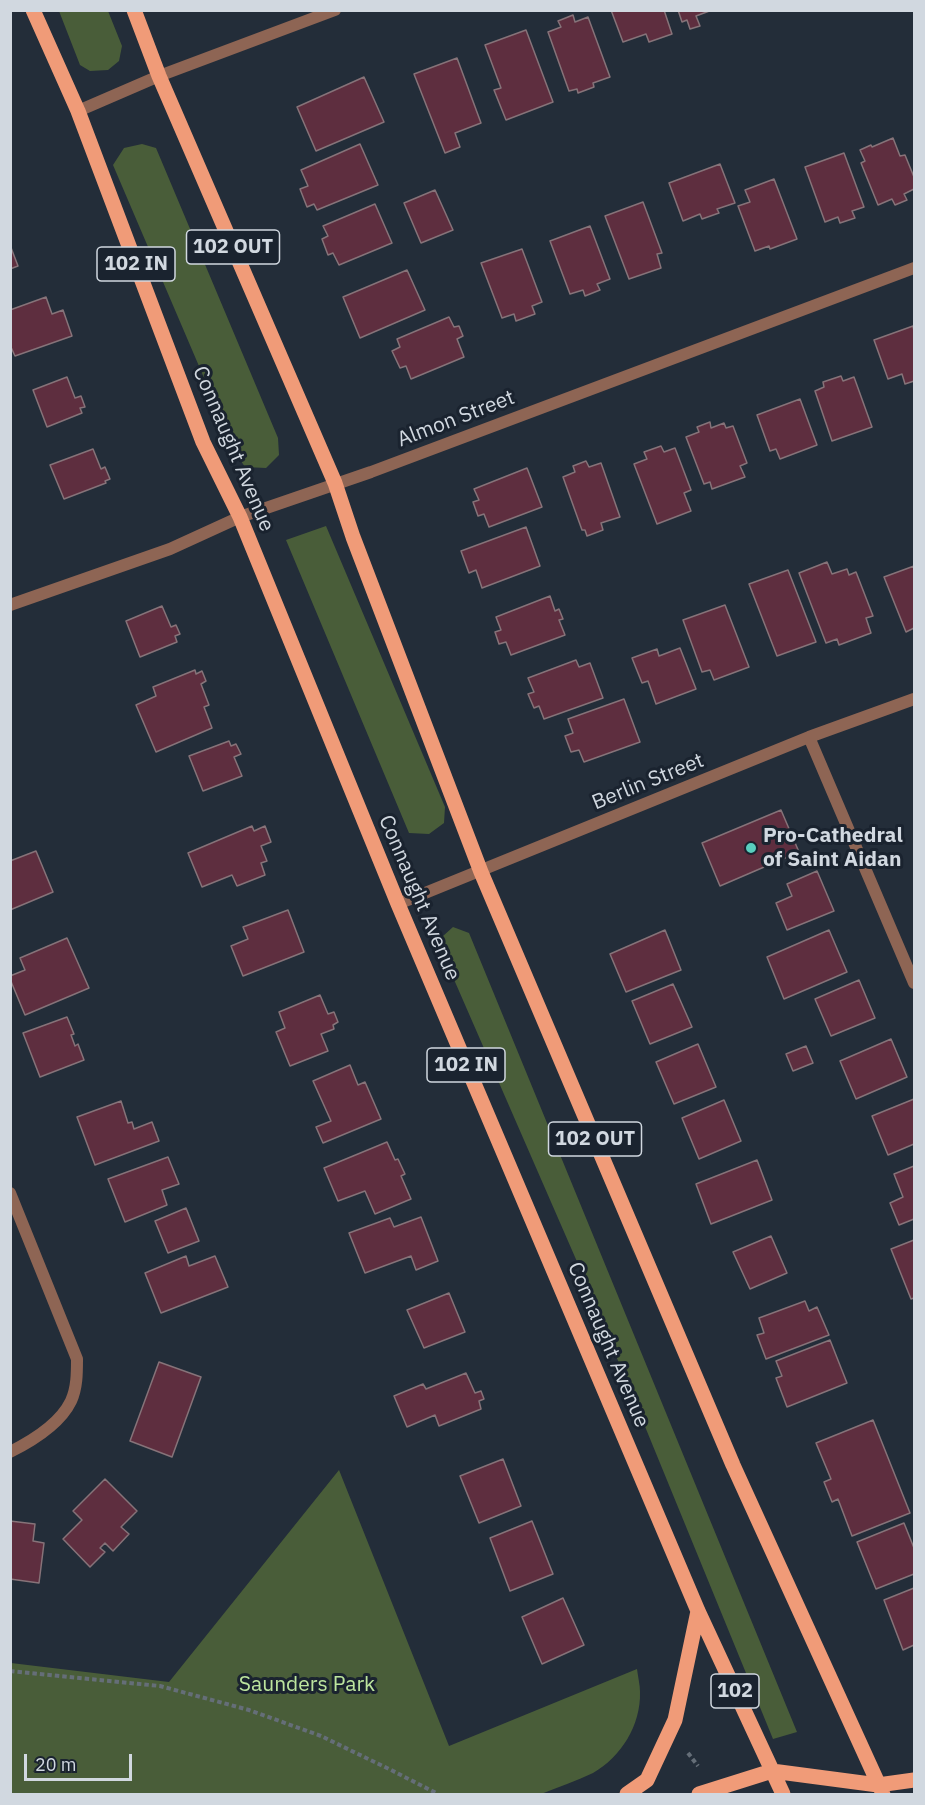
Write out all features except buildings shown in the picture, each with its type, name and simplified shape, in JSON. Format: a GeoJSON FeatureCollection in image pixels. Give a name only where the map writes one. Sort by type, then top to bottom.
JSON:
{"type":"FeatureCollection","features":[{"type":"Feature","properties":{"kind":"main road","name":"Connaught Avenue"},"geometry":{"type":"LineString","coordinates":[[33,10],[78,111],[203,442],[240,518],[398,904],[698,1611],[783,1794]]}},
{"type":"Feature","properties":{"kind":"main road","name":"102 OUT"},"geometry":{"type":"LineString","coordinates":[[134,10],[159,76],[335,483],[353,537],[481,872],[733,1465],[876,1791]]}},
{"type":"Feature","properties":{"kind":"main road"},"geometry":{"type":"LineString","coordinates":[[627,1794],[646,1780],[675,1720],[698,1611]]}},
{"type":"Feature","properties":{"kind":"main road"},"geometry":{"type":"LineString","coordinates":[[699,1794],[772,1771],[876,1791],[915,1780]]}},
{"type":"Feature","properties":{"kind":"street"},"geometry":{"type":"LineString","coordinates":[[78,111],[159,76],[335,10]]}},
{"type":"Feature","properties":{"kind":"street","name":"Almon Street"},"geometry":{"type":"LineString","coordinates":[[10,605],[170,549],[240,518],[382,468],[915,268]]}},
{"type":"Feature","properties":{"kind":"street","name":"Berlin Street"},"geometry":{"type":"LineString","coordinates":[[398,904],[809,737],[915,699]]}},
{"type":"Feature","properties":{"kind":"street"},"geometry":{"type":"LineString","coordinates":[[809,737],[915,983]]}},
{"type":"Feature","properties":{"kind":"street"},"geometry":{"type":"LineString","coordinates":[[10,1193],[77,1359],[77,1379],[70,1401],[54,1422],[33,1441],[10,1452]]}},
{"type":"Feature","properties":{"kind":"path"},"geometry":{"type":"LineString","coordinates":[[10,1671],[160,1686],[249,1710],[321,1736],[438,1794]]}},
{"type":"Feature","properties":{"kind":"path"},"geometry":{"type":"LineString","coordinates":[[687,1753],[702,1771]]}},
{"type":"Feature","properties":{"kind":"green space"},"geometry":{"type":"Polygon","coordinates":[[[59,11],[108,11],[122,46],[119,61],[108,70],[90,71],[80,65],[59,11]]]}},
{"type":"Feature","properties":{"kind":"green space"},"geometry":{"type":"Polygon","coordinates":[[[142,144],[156,148],[278,438],[279,455],[266,468],[245,467],[237,455],[113,165],[124,148],[142,144]]]}},
{"type":"Feature","properties":{"kind":"green space"},"geometry":{"type":"Polygon","coordinates":[[[326,526],[445,807],[444,823],[429,834],[409,833],[286,540],[326,526]]]}},
{"type":"Feature","properties":{"kind":"green space"},"geometry":{"type":"Polygon","coordinates":[[[453,927],[469,933],[797,1732],[773,1739],[585,1280],[442,952],[443,936],[453,927]]]}},
{"type":"Feature","properties":{"kind":"green space","name":"Saunders Park"},"geometry":{"type":"Polygon","coordinates":[[[339,1470],[449,1746],[637,1669],[640,1692],[637,1716],[627,1739],[612,1758],[593,1773],[541,1794],[11,1794],[11,1663],[169,1682],[339,1470]]]}},
{"type":"Feature","properties":{"kind":"place","name":"Pro-Cathedral of Saint Aidan"},"geometry":{"type":"Point","coordinates":[751,848]}}]}
